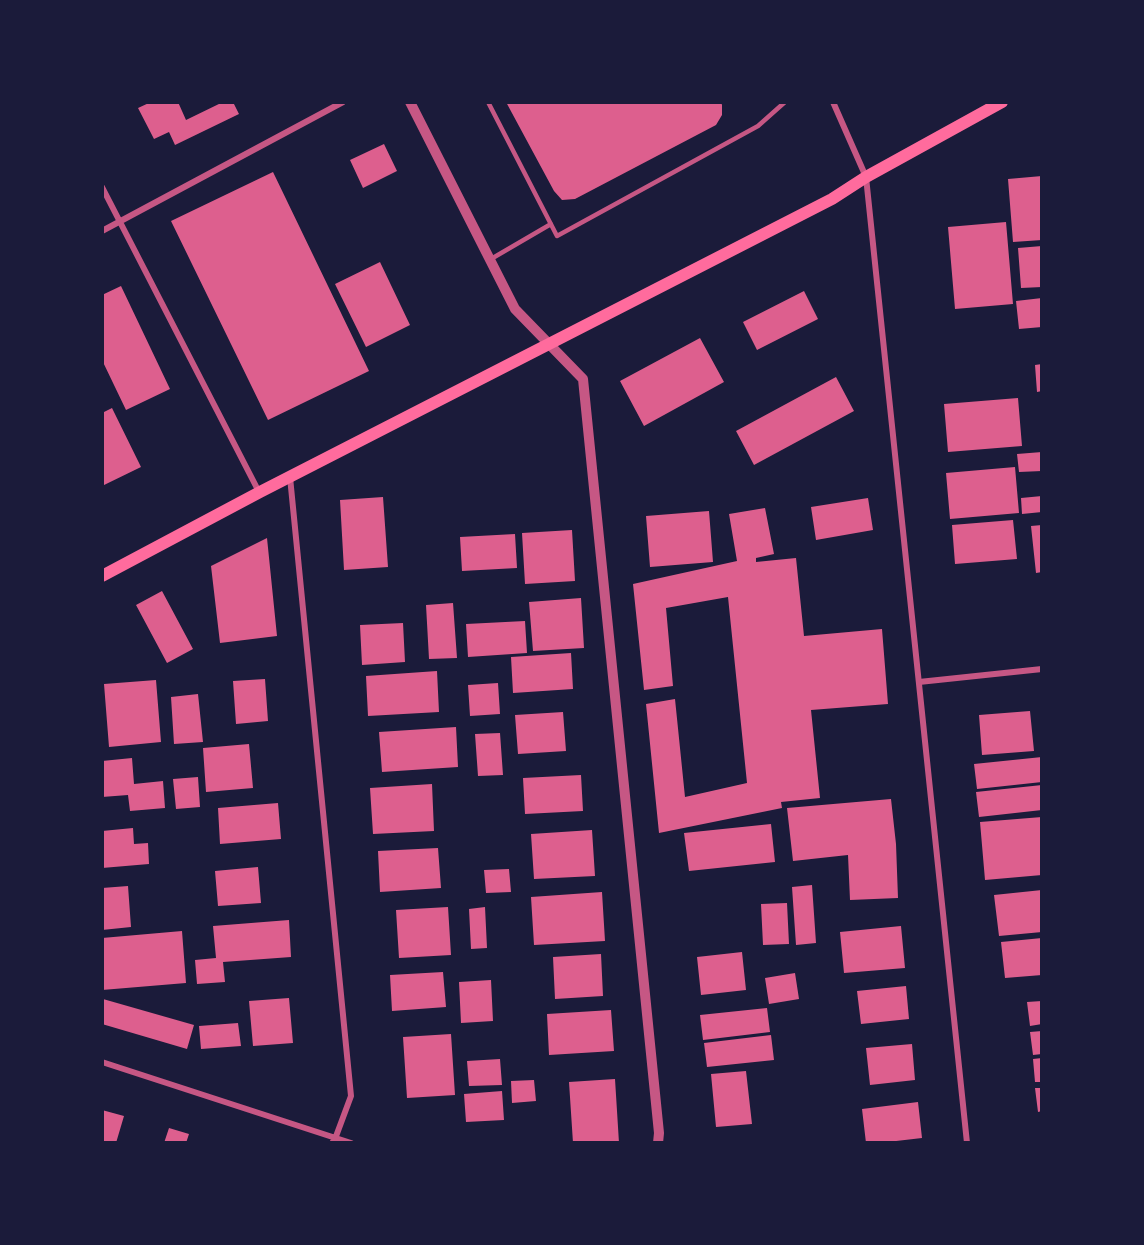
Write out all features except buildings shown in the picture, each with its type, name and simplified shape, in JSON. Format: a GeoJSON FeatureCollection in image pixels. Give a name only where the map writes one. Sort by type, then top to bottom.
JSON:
{"type":"FeatureCollection","features":[{"type":"Feature","properties":{"kind":"main road"},"geometry":{"type":"LineString","coordinates":[[102,576],[260,492],[832,199],[866,177],[1002,102]]}},
{"type":"Feature","properties":{"kind":"street"},"geometry":{"type":"LineString","coordinates":[[102,231],[343,102]]}},
{"type":"Feature","properties":{"kind":"street"},"geometry":{"type":"LineString","coordinates":[[410,102],[516,309],[583,380],[659,1133],[658,1143]]}},
{"type":"Feature","properties":{"kind":"street"},"geometry":{"type":"LineString","coordinates":[[833,102],[866,177],[967,1143]]}},
{"type":"Feature","properties":{"kind":"street"},"geometry":{"type":"LineString","coordinates":[[102,187],[260,492]]}},
{"type":"Feature","properties":{"kind":"street"},"geometry":{"type":"LineString","coordinates":[[290,477],[351,1096],[334,1141]]}},
{"type":"Feature","properties":{"kind":"street"},"geometry":{"type":"LineString","coordinates":[[919,682],[1042,669]]}},
{"type":"Feature","properties":{"kind":"street"},"geometry":{"type":"LineString","coordinates":[[102,1062],[334,1141],[351,1143]]}},
{"type":"Feature","properties":{"kind":"lane"},"geometry":{"type":"LineString","coordinates":[[488,102],[557,236],[758,126],[785,102]]}},
{"type":"Feature","properties":{"kind":"lane"},"geometry":{"type":"LineString","coordinates":[[490,259],[551,224]]}}]}
